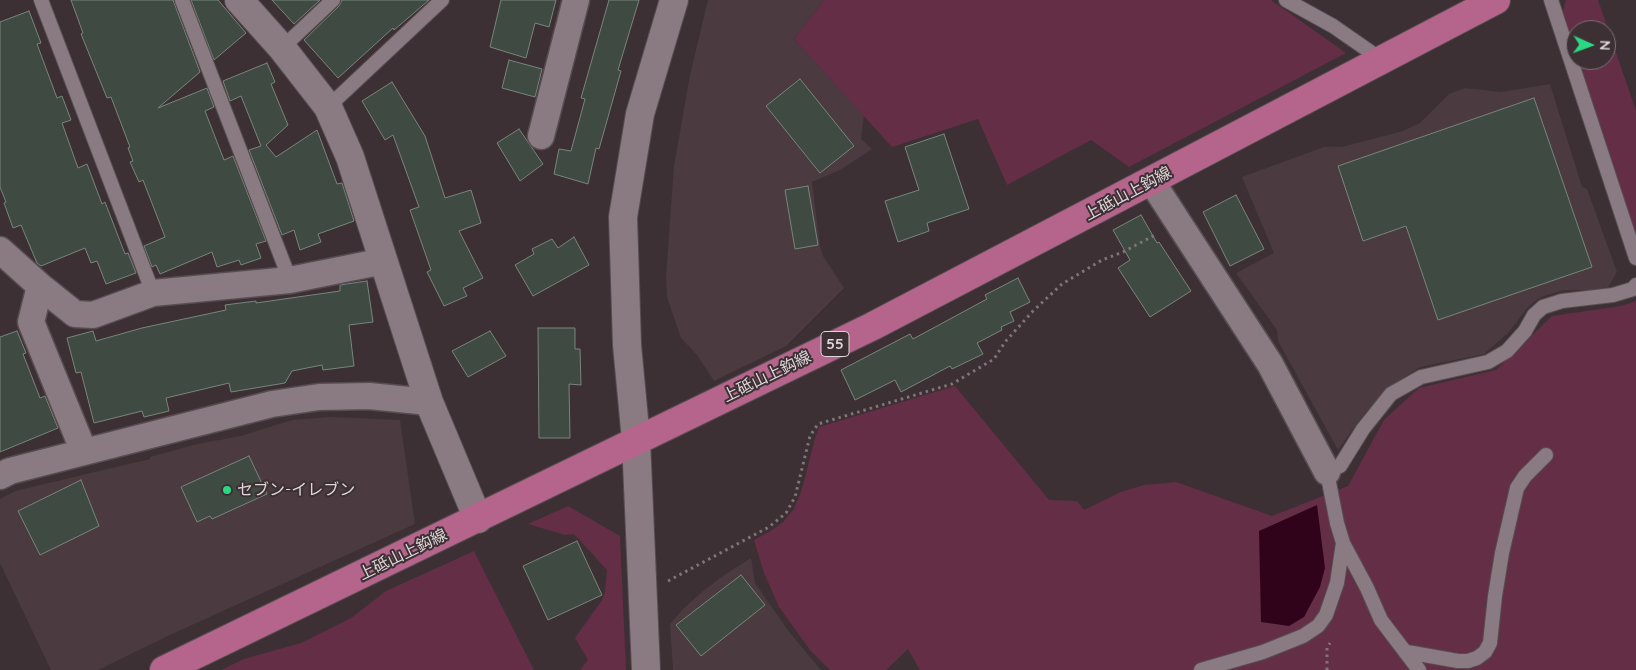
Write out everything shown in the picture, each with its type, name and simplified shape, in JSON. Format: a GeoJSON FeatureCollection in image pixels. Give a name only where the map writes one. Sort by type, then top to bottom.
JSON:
{"type":"FeatureCollection","features":[{"type":"Feature","properties":{"kind":"main road","name":"上砥山上鈎線"},"geometry":{"type":"LineString","coordinates":[[164,670],[873,326],[1152,182],[1496,0]]}},
{"type":"Feature","properties":{"kind":"street"},"geometry":{"type":"LineString","coordinates":[[239,0],[282,48],[328,107],[350,157],[429,402],[478,518]]}},
{"type":"Feature","properties":{"kind":"street"},"geometry":{"type":"LineString","coordinates":[[541,136],[576,0]]}},
{"type":"Feature","properties":{"kind":"street"},"geometry":{"type":"LineString","coordinates":[[646,670],[636,440],[627,345],[623,217],[640,114],[674,0]]}},
{"type":"Feature","properties":{"kind":"street"},"geometry":{"type":"LineString","coordinates":[[1152,182],[1270,364],[1327,472]]}},
{"type":"Feature","properties":{"kind":"street"},"geometry":{"type":"LineString","coordinates":[[0,250],[75,314],[93,315],[153,292],[290,280],[384,261]]}},
{"type":"Feature","properties":{"kind":"street"},"geometry":{"type":"LineString","coordinates":[[40,286],[31,322],[84,452]]}},
{"type":"Feature","properties":{"kind":"street"},"geometry":{"type":"LineString","coordinates":[[0,476],[10,471],[272,404],[319,397],[369,396],[429,402]]}},
{"type":"Feature","properties":{"kind":"lane"},"geometry":{"type":"LineString","coordinates":[[41,0],[153,292]]}},
{"type":"Feature","properties":{"kind":"lane"},"geometry":{"type":"LineString","coordinates":[[182,0],[290,280]]}},
{"type":"Feature","properties":{"kind":"lane"},"geometry":{"type":"LineString","coordinates":[[282,48],[333,0]]}},
{"type":"Feature","properties":{"kind":"lane"},"geometry":{"type":"LineString","coordinates":[[328,107],[442,0]]}},
{"type":"Feature","properties":{"kind":"lane"},"geometry":{"type":"LineString","coordinates":[[1286,0],[1334,26],[1382,60]]}},
{"type":"Feature","properties":{"kind":"lane"},"geometry":{"type":"LineString","coordinates":[[1551,0],[1636,258]]}},
{"type":"Feature","properties":{"kind":"lane"},"geometry":{"type":"LineString","coordinates":[[1419,670],[1381,620],[1367,588],[1343,543],[1327,472],[1340,466],[1363,429],[1391,394],[1421,377],[1488,362],[1507,350],[1524,331],[1534,315],[1543,307],[1562,301],[1613,296],[1633,289],[1636,285]]}},
{"type":"Feature","properties":{"kind":"lane"},"geometry":{"type":"LineString","coordinates":[[1407,652],[1458,661],[1468,661],[1477,658],[1485,652],[1490,643],[1502,553],[1517,488],[1525,476],[1546,454]]}},
{"type":"Feature","properties":{"kind":"lane"},"geometry":{"type":"LineString","coordinates":[[1208,669],[1263,652],[1303,636],[1318,626],[1326,614],[1337,583],[1343,543]]}},
{"type":"Feature","properties":{"kind":"path"},"geometry":{"type":"LineString","coordinates":[[664,583],[769,527],[786,513],[795,497],[810,436],[818,424],[952,384],[994,359],[1005,342],[1033,311],[1062,284],[1102,260],[1148,239],[1177,221]]}},
{"type":"Feature","properties":{"kind":"path"},"geometry":{"type":"LineString","coordinates":[[1326,670],[1327,648],[1331,640]]}},
{"type":"Feature","properties":{"kind":"shaded area"},"geometry":{"type":"Polygon","coordinates":[[[708,0],[824,0],[794,39],[864,115],[861,139],[872,149],[840,170],[812,182],[823,256],[844,288],[786,346],[714,381],[697,355],[681,338],[667,297],[666,277],[674,166],[690,75],[708,0]]]}},
{"type":"Feature","properties":{"kind":"shaded area"},"geometry":{"type":"Polygon","coordinates":[[[824,0],[1271,0],[1346,53],[1129,167],[1091,140],[1007,185],[978,119],[892,147],[794,39],[824,0]]]}},
{"type":"Feature","properties":{"kind":"shaded area"},"geometry":{"type":"Polygon","coordinates":[[[1566,0],[1598,0],[1605,20],[1566,20],[1563,11],[1566,0]]]}},
{"type":"Feature","properties":{"kind":"shaded area"},"geometry":{"type":"Polygon","coordinates":[[[1616,53],[1636,111],[1636,241],[1581,70],[1616,70],[1616,53]]]}},
{"type":"Feature","properties":{"kind":"shaded area"},"geometry":{"type":"Polygon","coordinates":[[[1550,84],[1582,187],[1587,189],[1617,272],[1608,287],[1591,290],[1564,290],[1541,297],[1529,306],[1508,333],[1484,354],[1420,367],[1392,385],[1364,414],[1338,450],[1278,341],[1277,330],[1236,273],[1274,253],[1242,177],[1324,147],[1342,147],[1403,131],[1420,123],[1449,94],[1465,88],[1501,92],[1550,84]]]}},
{"type":"Feature","properties":{"kind":"shaded area"},"geometry":{"type":"Polygon","coordinates":[[[1636,301],[1636,670],[920,670],[908,649],[886,670],[830,670],[810,650],[779,607],[764,573],[754,540],[783,522],[794,509],[802,489],[819,427],[955,386],[1049,500],[1077,501],[1084,510],[1121,492],[1144,485],[1176,482],[1272,516],[1348,486],[1384,420],[1419,388],[1496,370],[1552,316],[1621,306],[1636,301]]]}},
{"type":"Feature","properties":{"kind":"shaded area"},"geometry":{"type":"Polygon","coordinates":[[[332,417],[400,420],[415,524],[172,634],[98,670],[51,670],[0,563],[0,499],[15,491],[150,459],[150,457],[197,444],[241,436],[292,420],[332,417]]]}},
{"type":"Feature","properties":{"kind":"shaded area"},"geometry":{"type":"Polygon","coordinates":[[[1317,505],[1325,568],[1320,587],[1304,617],[1289,626],[1261,622],[1259,531],[1317,505]]]}},
{"type":"Feature","properties":{"kind":"shaded area"},"geometry":{"type":"Polygon","coordinates":[[[568,506],[620,536],[626,670],[580,670],[588,660],[575,638],[602,600],[605,592],[607,570],[574,534],[565,535],[528,524],[568,506]]]}},
{"type":"Feature","properties":{"kind":"shaded area"},"geometry":{"type":"Polygon","coordinates":[[[474,551],[534,670],[221,670],[244,659],[301,643],[351,618],[386,591],[474,551]]]}},
{"type":"Feature","properties":{"kind":"shaded area"},"geometry":{"type":"Polygon","coordinates":[[[751,558],[755,583],[790,633],[821,670],[673,670],[670,624],[702,592],[751,558]]]}},
{"type":"Feature","properties":{"kind":"building"},"geometry":{"type":"Polygon","coordinates":[[[71,0],[173,0],[200,72],[158,108],[207,88],[214,107],[205,111],[224,160],[233,156],[266,241],[256,244],[261,258],[241,265],[239,260],[217,267],[212,252],[160,274],[156,265],[152,267],[144,246],[165,237],[143,180],[139,182],[130,162],[133,161],[128,148],[130,147],[111,97],[107,98],[81,34],[83,33],[71,0]]]}},
{"type":"Feature","properties":{"kind":"building"},"geometry":{"type":"Polygon","coordinates":[[[191,0],[218,0],[246,33],[214,60],[191,0]]]}},
{"type":"Feature","properties":{"kind":"building"},"geometry":{"type":"Polygon","coordinates":[[[272,0],[320,0],[294,24],[272,0]]]}},
{"type":"Feature","properties":{"kind":"building"},"geometry":{"type":"Polygon","coordinates":[[[342,0],[429,0],[394,30],[393,28],[338,78],[304,40],[339,6],[342,0]]]}},
{"type":"Feature","properties":{"kind":"building"},"geometry":{"type":"Polygon","coordinates":[[[501,0],[556,0],[549,27],[535,23],[526,58],[490,47],[501,0]]]}},
{"type":"Feature","properties":{"kind":"building"},"geometry":{"type":"Polygon","coordinates":[[[609,0],[639,0],[618,70],[621,71],[599,149],[596,148],[588,184],[554,174],[559,149],[571,151],[585,99],[581,98],[609,0]]]}},
{"type":"Feature","properties":{"kind":"building"},"geometry":{"type":"Polygon","coordinates":[[[29,11],[41,43],[37,44],[57,98],[62,96],[71,120],[62,123],[78,168],[87,164],[102,204],[105,202],[125,254],[128,253],[136,273],[106,284],[97,261],[91,263],[85,248],[41,266],[37,263],[21,225],[13,228],[4,203],[6,202],[0,187],[0,22],[29,11]]]}},
{"type":"Feature","properties":{"kind":"building"},"geometry":{"type":"Polygon","coordinates":[[[509,60],[542,69],[535,97],[502,88],[509,60]]]}},
{"type":"Feature","properties":{"kind":"building"},"geometry":{"type":"Polygon","coordinates":[[[267,63],[275,82],[271,84],[288,125],[266,145],[276,157],[317,130],[337,184],[342,183],[354,221],[318,234],[321,242],[300,250],[294,230],[282,235],[249,150],[261,146],[241,96],[230,101],[223,81],[267,63]]]}},
{"type":"Feature","properties":{"kind":"building"},"geometry":{"type":"Polygon","coordinates":[[[800,79],[854,146],[820,173],[766,106],[800,79]]]}},
{"type":"Feature","properties":{"kind":"building"},"geometry":{"type":"Polygon","coordinates":[[[392,82],[425,136],[445,198],[471,190],[481,223],[459,231],[483,278],[463,288],[467,296],[444,306],[427,272],[431,270],[410,210],[419,207],[393,135],[385,140],[362,101],[392,82]]]}},
{"type":"Feature","properties":{"kind":"building"},"geometry":{"type":"Polygon","coordinates":[[[1534,98],[1592,267],[1438,320],[1406,226],[1363,241],[1338,166],[1534,98]]]}},
{"type":"Feature","properties":{"kind":"building"},"geometry":{"type":"Polygon","coordinates":[[[519,129],[543,164],[520,181],[497,143],[519,129]]]}},
{"type":"Feature","properties":{"kind":"building"},"geometry":{"type":"Polygon","coordinates":[[[944,134],[969,209],[927,223],[929,231],[898,242],[885,201],[919,190],[905,147],[944,134]]]}},
{"type":"Feature","properties":{"kind":"building"},"geometry":{"type":"Polygon","coordinates":[[[808,186],[818,245],[795,249],[785,190],[808,186]]]}},
{"type":"Feature","properties":{"kind":"building"},"geometry":{"type":"Polygon","coordinates":[[[1236,195],[1264,249],[1230,266],[1203,212],[1236,195]]]}},
{"type":"Feature","properties":{"kind":"building"},"geometry":{"type":"Polygon","coordinates":[[[1141,215],[1157,243],[1159,242],[1191,291],[1150,317],[1118,268],[1130,260],[1113,230],[1141,215]]]}},
{"type":"Feature","properties":{"kind":"building"},"geometry":{"type":"Polygon","coordinates":[[[574,237],[589,265],[533,296],[515,265],[534,254],[532,249],[552,239],[558,248],[574,237]]]}},
{"type":"Feature","properties":{"kind":"building"},"geometry":{"type":"Polygon","coordinates":[[[1018,278],[1030,302],[1010,312],[1014,321],[1001,327],[1002,330],[977,343],[983,354],[952,369],[950,366],[901,392],[895,380],[855,400],[841,370],[910,334],[913,339],[987,299],[985,295],[1018,278]]]}},
{"type":"Feature","properties":{"kind":"building"},"geometry":{"type":"Polygon","coordinates":[[[367,281],[373,322],[349,325],[354,366],[323,370],[322,365],[292,371],[285,383],[231,392],[229,383],[166,398],[169,411],[144,417],[142,411],[94,423],[81,372],[76,373],[67,338],[93,331],[96,341],[142,328],[226,310],[225,305],[256,301],[256,303],[340,291],[340,285],[367,281]]]}},
{"type":"Feature","properties":{"kind":"building"},"geometry":{"type":"Polygon","coordinates":[[[538,328],[575,328],[575,349],[580,349],[581,385],[569,384],[570,438],[539,438],[538,328]]]}},
{"type":"Feature","properties":{"kind":"building"},"geometry":{"type":"Polygon","coordinates":[[[17,331],[26,353],[23,354],[40,398],[45,396],[58,428],[0,452],[0,337],[17,331]]]}},
{"type":"Feature","properties":{"kind":"building"},"geometry":{"type":"Polygon","coordinates":[[[490,331],[506,356],[468,377],[452,351],[490,331]]]}},
{"type":"Feature","properties":{"kind":"building","name":"セブン-イレブン"},"geometry":{"type":"Polygon","coordinates":[[[249,456],[267,494],[212,519],[210,516],[197,522],[181,487],[249,456]]]}},
{"type":"Feature","properties":{"kind":"building"},"geometry":{"type":"Polygon","coordinates":[[[81,480],[99,526],[40,555],[18,511],[81,480]]]}},
{"type":"Feature","properties":{"kind":"building"},"geometry":{"type":"Polygon","coordinates":[[[577,541],[602,595],[548,620],[523,566],[577,541]]]}},
{"type":"Feature","properties":{"kind":"building"},"geometry":{"type":"Polygon","coordinates":[[[741,575],[765,605],[701,656],[676,625],[741,575]]]}},
{"type":"Feature","properties":{"kind":"place","name":"セブン-イレブン"},"geometry":{"type":"Point","coordinates":[227,490]}}]}
